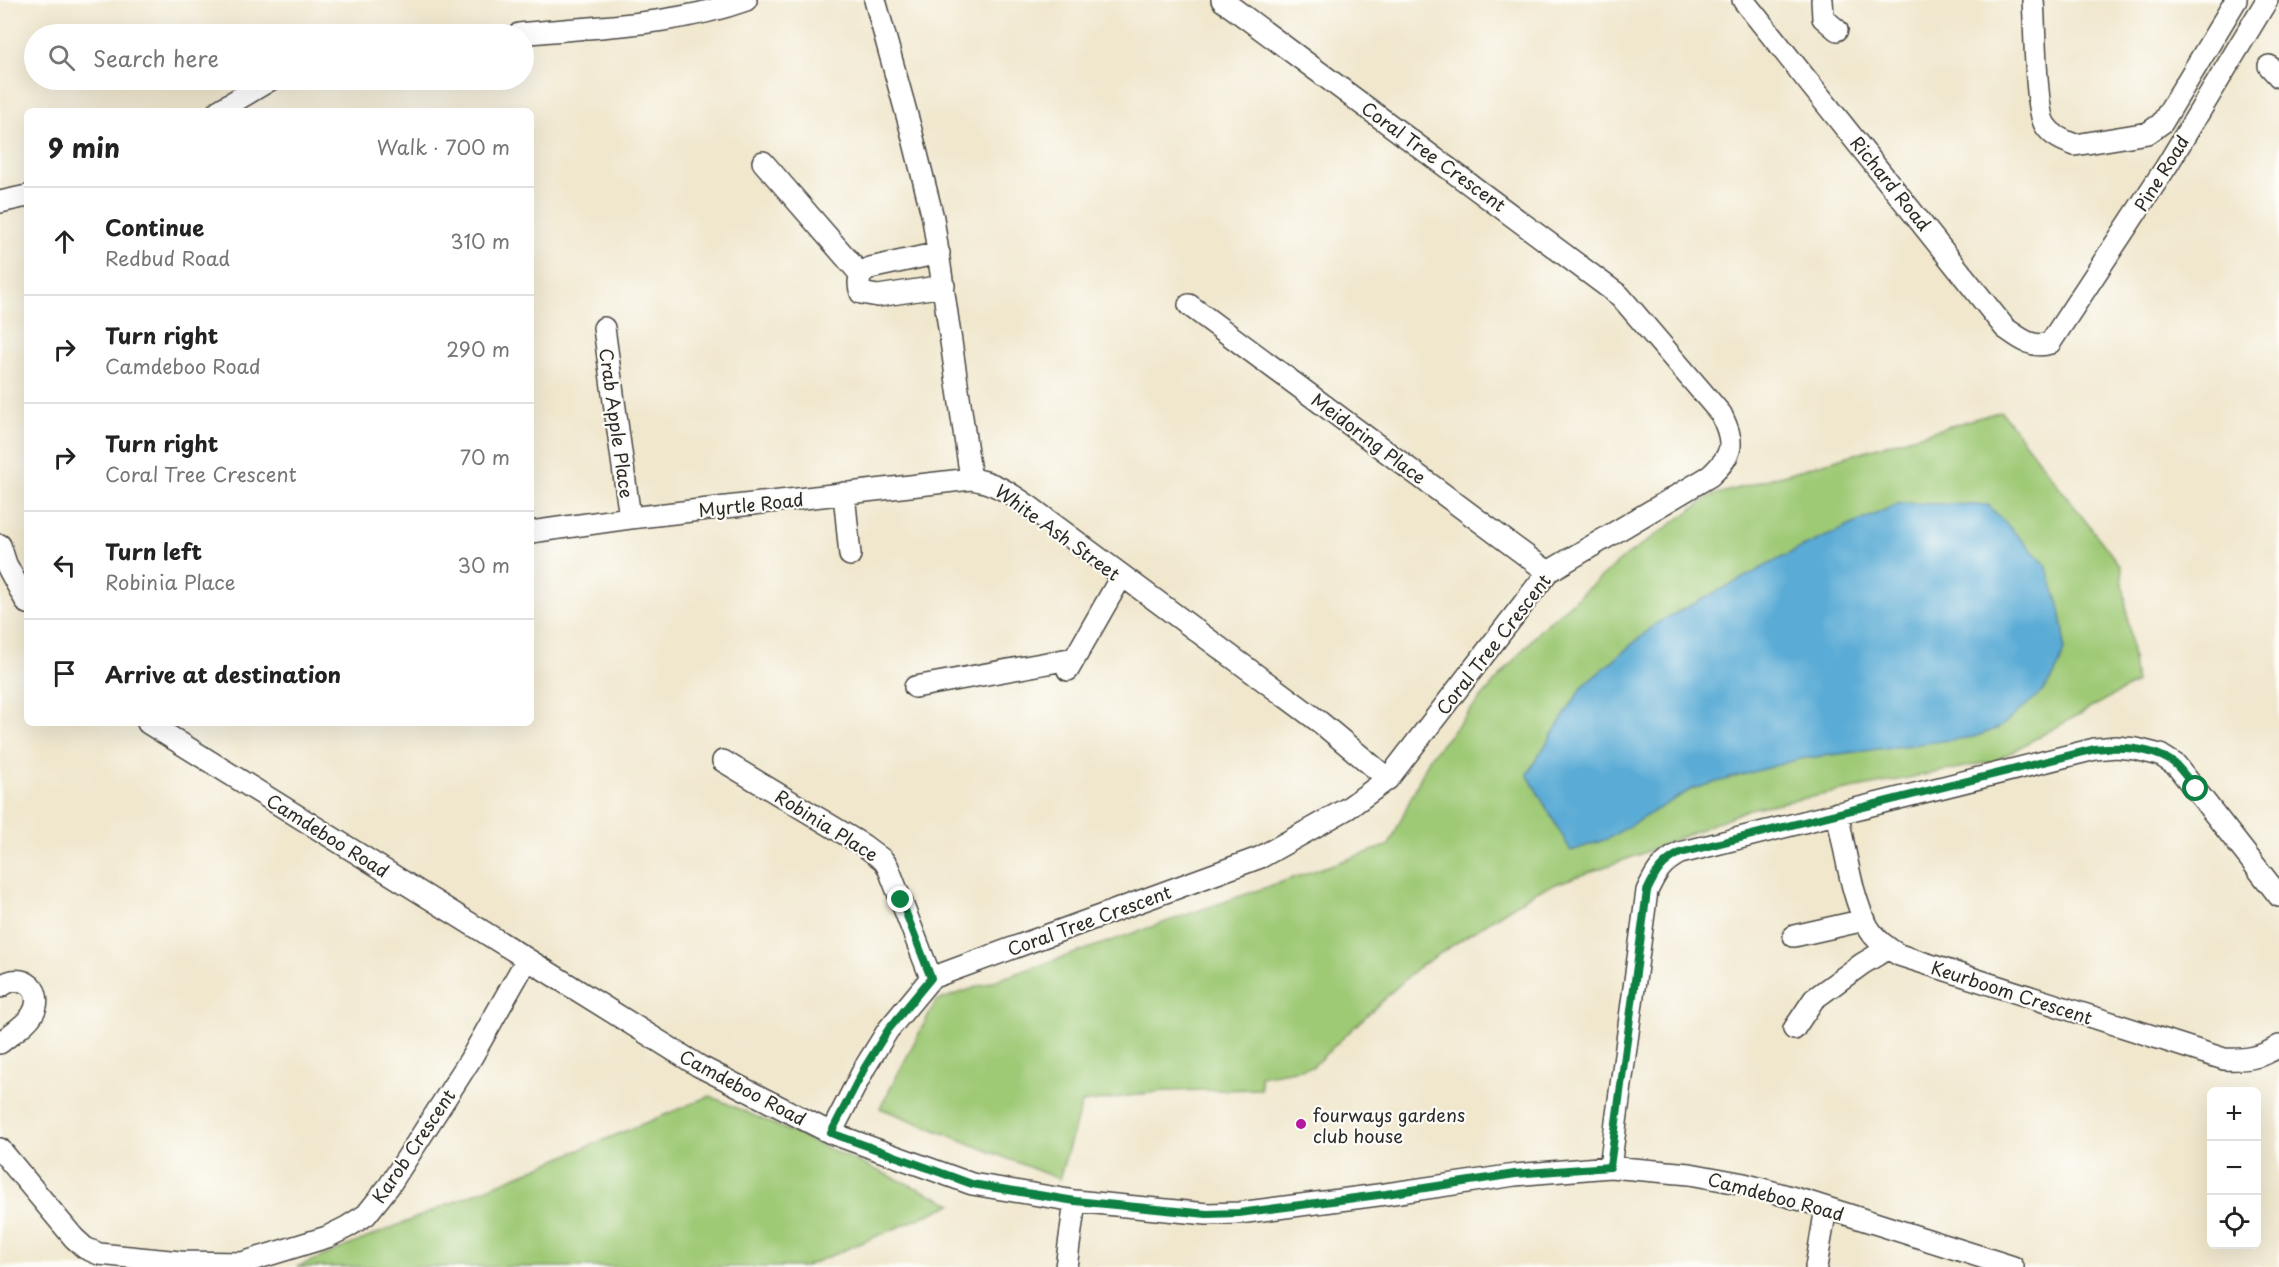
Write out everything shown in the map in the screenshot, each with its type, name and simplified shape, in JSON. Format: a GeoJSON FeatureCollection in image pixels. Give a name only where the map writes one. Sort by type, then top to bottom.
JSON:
{"type":"FeatureCollection","features":[{"type":"Feature","properties":{"kind":"street"},"geometry":{"type":"LineString","coordinates":[[534,33],[649,22],[696,15],[746,0]]}},
{"type":"Feature","properties":{"kind":"street"},"geometry":{"type":"LineString","coordinates":[[875,0],[912,130],[933,218],[971,479]]}},
{"type":"Feature","properties":{"kind":"street","name":"Coral Tree Crescent"},"geometry":{"type":"LineString","coordinates":[[931,978],[1261,857],[1311,831],[1348,808],[1388,779],[1548,572],[1710,476],[1726,461],[1730,433],[1721,414],[1620,296],[1222,0]]}},
{"type":"Feature","properties":{"kind":"street","name":"Richard Road"},"geometry":{"type":"LineString","coordinates":[[1743,0],[2005,328],[2031,344],[2050,343]]}},
{"type":"Feature","properties":{"kind":"street"},"geometry":{"type":"LineString","coordinates":[[1822,0],[1823,18],[1838,30]]}},
{"type":"Feature","properties":{"kind":"street"},"geometry":{"type":"LineString","coordinates":[[2033,0],[2041,114],[2053,134],[2075,145],[2148,133],[2162,123],[2236,0]]}},
{"type":"Feature","properties":{"kind":"street","name":"Pine Road"},"geometry":{"type":"LineString","coordinates":[[2050,343],[2166,167],[2267,0]]}},
{"type":"Feature","properties":{"kind":"street"},"geometry":{"type":"LineString","coordinates":[[223,108],[253,90]]}},
{"type":"Feature","properties":{"kind":"street"},"geometry":{"type":"LineString","coordinates":[[763,162],[861,275]]}},
{"type":"Feature","properties":{"kind":"street"},"geometry":{"type":"LineString","coordinates":[[0,202],[24,197]]}},
{"type":"Feature","properties":{"kind":"street"},"geometry":{"type":"LineString","coordinates":[[939,253],[870,268],[861,275],[859,284],[861,293],[871,296],[944,286]]}},
{"type":"Feature","properties":{"kind":"street","name":"Meidoring Place"},"geometry":{"type":"LineString","coordinates":[[1189,305],[1548,572]]}},
{"type":"Feature","properties":{"kind":"street","name":"Crab Apple Place"},"geometry":{"type":"LineString","coordinates":[[604,328],[630,518]]}},
{"type":"Feature","properties":{"kind":"street","name":"Myrtle Road"},"geometry":{"type":"LineString","coordinates":[[534,532],[630,518],[971,479]]}},
{"type":"Feature","properties":{"kind":"street","name":"White Ash Street"},"geometry":{"type":"LineString","coordinates":[[971,479],[986,481],[1003,489],[1321,723],[1388,779]]}},
{"type":"Feature","properties":{"kind":"street"},"geometry":{"type":"LineString","coordinates":[[844,493],[850,555]]}},
{"type":"Feature","properties":{"kind":"street"},"geometry":{"type":"LineString","coordinates":[[0,545],[6,564],[24,597]]}},
{"type":"Feature","properties":{"kind":"street"},"geometry":{"type":"LineString","coordinates":[[915,687],[1071,664],[1121,577]]}},
{"type":"Feature","properties":{"kind":"street","name":"Camdeboo Road"},"geometry":{"type":"LineString","coordinates":[[153,726],[699,1066],[831,1133],[972,1184],[1075,1201],[1207,1214],[1239,1213],[1386,1194],[1515,1174],[1610,1167],[1690,1174],[1744,1184],[2013,1267]]}},
{"type":"Feature","properties":{"kind":"street"},"geometry":{"type":"LineString","coordinates":[[1610,1167],[1647,891],[1654,875],[1666,860],[1680,853],[2095,749],[2116,747],[2160,755],[2176,765],[2279,896]]}},
{"type":"Feature","properties":{"kind":"street","name":"Robinia Place"},"geometry":{"type":"LineString","coordinates":[[723,761],[863,845],[883,860],[894,880],[931,978]]}},
{"type":"Feature","properties":{"kind":"street","name":"Keurboom Crescent"},"geometry":{"type":"LineString","coordinates":[[1837,813],[1857,898],[1865,920],[1878,941],[1887,949],[1899,955],[2224,1059],[2247,1060],[2267,1054],[2279,1046]]}},
{"type":"Feature","properties":{"kind":"street"},"geometry":{"type":"LineString","coordinates":[[1794,936],[1865,920]]}},
{"type":"Feature","properties":{"kind":"street"},"geometry":{"type":"LineString","coordinates":[[1794,1029],[1814,999],[1887,949]]}},
{"type":"Feature","properties":{"kind":"street","name":"Karob Crescent"},"geometry":{"type":"LineString","coordinates":[[0,1149],[74,1238],[85,1248],[99,1254],[180,1262],[242,1263],[327,1237],[366,1215],[389,1186],[470,1060],[527,959]]}},
{"type":"Feature","properties":{"kind":"street"},"geometry":{"type":"LineString","coordinates":[[831,1133],[865,1067],[888,1030],[931,978]]}},
{"type":"Feature","properties":{"kind":"street"},"geometry":{"type":"LineString","coordinates":[[0,987],[7,981],[21,980],[31,985],[35,993],[35,1004],[32,1015],[0,1043]]}},
{"type":"Feature","properties":{"kind":"street"},"geometry":{"type":"LineString","coordinates":[[1066,1267],[1075,1201]]}},
{"type":"Feature","properties":{"kind":"street"},"geometry":{"type":"LineString","coordinates":[[1816,1267],[1826,1208]]}},
{"type":"Feature","properties":{"kind":"green space"},"geometry":{"type":"Polygon","coordinates":[[[2001,411],[2121,567],[2136,683],[1995,761],[1749,809],[1638,855],[1536,891],[1416,969],[1312,1067],[1260,1076],[1261,1089],[1163,1091],[1082,1103],[1059,1179],[880,1108],[936,1001],[1389,845],[1430,757],[1541,629],[1622,559],[1711,496],[2001,411]]]}},
{"type":"Feature","properties":{"kind":"green space"},"geometry":{"type":"Polygon","coordinates":[[[710,1096],[953,1204],[804,1267],[297,1267],[710,1096]]]}},
{"type":"Feature","properties":{"kind":"water"},"geometry":{"type":"Polygon","coordinates":[[[1900,503],[1988,505],[2046,565],[2059,605],[2064,631],[2064,649],[2060,664],[2042,692],[1999,728],[1974,737],[1800,759],[1692,789],[1607,839],[1571,851],[1527,774],[1582,687],[1657,623],[1798,549],[1900,503]]]}},
{"type":"Feature","properties":{"kind":"place","name":"fourways gardens club house"},"geometry":{"type":"Point","coordinates":[1301,1124]}},
{"type":"Feature","properties":{"kind":"route"},"geometry":{"type":"LineString","coordinates":[[901,900],[931,978],[888,1030],[865,1067],[831,1133],[972,1184],[1075,1201],[1207,1214],[1239,1213],[1515,1174],[1610,1167],[1647,891],[1654,875],[1666,860],[1680,853],[1699,846],[2095,749],[2116,747],[2160,755],[2176,765],[2196,789]]}}]}
